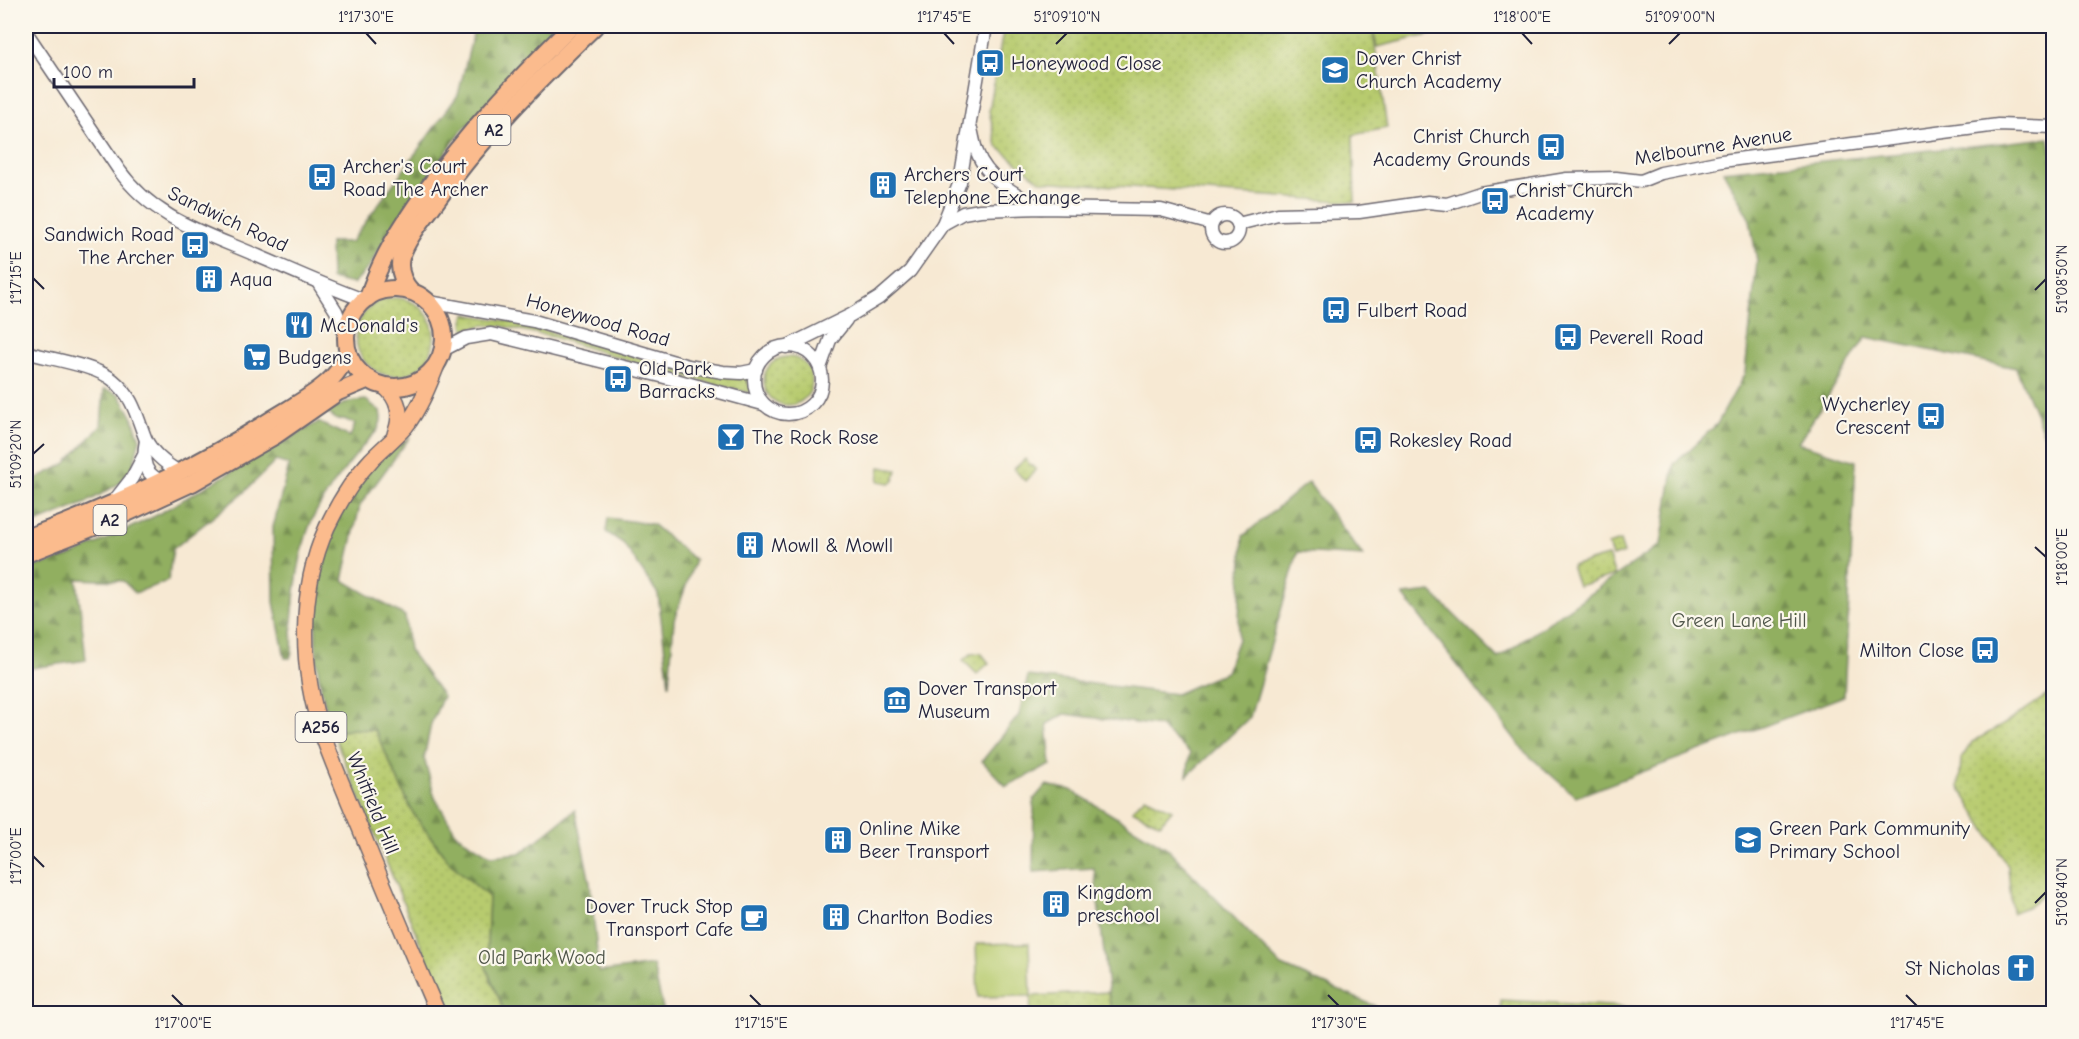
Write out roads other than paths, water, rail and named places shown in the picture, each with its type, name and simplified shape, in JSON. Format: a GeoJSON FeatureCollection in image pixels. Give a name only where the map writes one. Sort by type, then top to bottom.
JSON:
{"type":"FeatureCollection","features":[{"type":"Feature","properties":{"kind":"highway","name":"A2"},"geometry":{"type":"LineString","coordinates":[[397,248],[443,166],[538,58],[572,26]]}},
{"type":"Feature","properties":{"kind":"highway","name":"A2"},"geometry":{"type":"LineString","coordinates":[[366,299],[374,277],[456,173],[549,71],[595,26]]}},
{"type":"Feature","properties":{"kind":"highway"},"geometry":{"type":"LineString","coordinates":[[397,248],[405,283],[411,291],[429,302],[437,312],[443,324],[445,337],[441,356],[428,374],[415,383],[400,387],[384,386],[369,379],[358,370],[347,345],[351,317],[366,299],[389,289],[411,291]]}},
{"type":"Feature","properties":{"kind":"highway","name":"A2"},"geometry":{"type":"LineString","coordinates":[[26,554],[114,519],[186,477],[318,390],[335,375],[347,345]]}},
{"type":"Feature","properties":{"kind":"highway","name":"A2"},"geometry":{"type":"LineString","coordinates":[[26,538],[111,504],[160,481],[186,477],[276,435],[338,392],[369,379]]}},
{"type":"Feature","properties":{"kind":"main road","name":"Whitfield Hill"},"geometry":{"type":"LineString","coordinates":[[438,1014],[322,735],[306,659],[309,589],[326,531],[339,502],[361,472],[405,426],[419,405],[441,356]]}},
{"type":"Feature","properties":{"kind":"main road","name":"Whitfield Hill"},"geometry":{"type":"LineString","coordinates":[[384,386],[394,397],[400,410],[396,432],[388,443]]}},
{"type":"Feature","properties":{"kind":"street"},"geometry":{"type":"LineString","coordinates":[[786,347],[851,315],[894,287],[916,262],[943,224],[960,182],[986,26]]}},
{"type":"Feature","properties":{"kind":"street","name":"Sandwich Road"},"geometry":{"type":"LineString","coordinates":[[26,32],[119,170],[143,198],[174,219],[319,284],[366,299]]}},
{"type":"Feature","properties":{"kind":"street","name":"Melbourne Avenue"},"geometry":{"type":"LineString","coordinates":[[970,124],[977,154],[994,178],[1041,208]]}},
{"type":"Feature","properties":{"kind":"street","name":"Melbourne Avenue"},"geometry":{"type":"LineString","coordinates":[[1238,224],[1278,213],[1359,212],[1428,202],[1447,204],[1480,193],[1575,178],[1616,178],[1641,181],[1661,173],[1722,161],[1998,125],[2054,127]]}},
{"type":"Feature","properties":{"kind":"street","name":"Melbourne Avenue"},"geometry":{"type":"LineString","coordinates":[[943,224],[963,213],[1041,208],[1161,210],[1212,224]]}},
{"type":"Feature","properties":{"kind":"street","name":"Melbourne Avenue"},"geometry":{"type":"LineString","coordinates":[[1227,215],[1236,219],[1238,224],[1236,237],[1225,243],[1214,237],[1212,224],[1218,217],[1227,215]]}},
{"type":"Feature","properties":{"kind":"street"},"geometry":{"type":"LineString","coordinates":[[319,284],[336,311],[347,345]]}},
{"type":"Feature","properties":{"kind":"street","name":"Honeywood Road"},"geometry":{"type":"LineString","coordinates":[[429,302],[534,321],[688,366],[723,372],[741,373],[756,370]]}},
{"type":"Feature","properties":{"kind":"street"},"geometry":{"type":"LineString","coordinates":[[820,368],[830,340],[851,315]]}},
{"type":"Feature","properties":{"kind":"street","name":"Honeywood Road"},"geometry":{"type":"LineString","coordinates":[[441,356],[466,338],[491,334],[764,404]]}},
{"type":"Feature","properties":{"kind":"street"},"geometry":{"type":"LineString","coordinates":[[795,347],[810,354],[820,368],[822,377],[819,395],[806,409],[788,414],[779,413],[764,404],[755,388],[756,370],[761,361],[776,349],[795,347]]}},
{"type":"Feature","properties":{"kind":"street"},"geometry":{"type":"LineString","coordinates":[[26,352],[99,371],[113,380],[124,391],[134,407],[146,440],[159,457],[186,477]]}},
{"type":"Feature","properties":{"kind":"street"},"geometry":{"type":"LineString","coordinates":[[111,504],[126,487],[143,457],[146,440]]}},
{"type":"Feature","properties":{"kind":"street"},"geometry":{"type":"LineString","coordinates":[[143,457],[147,469],[160,481]]}},
{"type":"Feature","properties":{"kind":"place","name":"Honeywood Close"},"geometry":{"type":"Point","coordinates":[990,63]}},
{"type":"Feature","properties":{"kind":"place","name":"Dover Christ Church Academy"},"geometry":{"type":"Point","coordinates":[1335,70]}},
{"type":"Feature","properties":{"kind":"place","name":"Christ Church Academy Grounds"},"geometry":{"type":"Point","coordinates":[1551,147]}},
{"type":"Feature","properties":{"kind":"place","name":"Archer's Court Road The Archer"},"geometry":{"type":"Point","coordinates":[322,177]}},
{"type":"Feature","properties":{"kind":"place","name":"Archers Court Telephone Exchange"},"geometry":{"type":"Point","coordinates":[883,185]}},
{"type":"Feature","properties":{"kind":"place","name":"Christ Church Academy"},"geometry":{"type":"Point","coordinates":[1495,201]}},
{"type":"Feature","properties":{"kind":"place","name":"Sandwich Road The Archer"},"geometry":{"type":"Point","coordinates":[195,245]}},
{"type":"Feature","properties":{"kind":"place","name":"Aqua"},"geometry":{"type":"Point","coordinates":[209,279]}},
{"type":"Feature","properties":{"kind":"place","name":"Fulbert Road"},"geometry":{"type":"Point","coordinates":[1336,310]}},
{"type":"Feature","properties":{"kind":"place","name":"McDonald's"},"geometry":{"type":"Point","coordinates":[299,325]}},
{"type":"Feature","properties":{"kind":"place","name":"Peverell Road"},"geometry":{"type":"Point","coordinates":[1568,337]}},
{"type":"Feature","properties":{"kind":"place","name":"Budgens"},"geometry":{"type":"Point","coordinates":[257,357]}},
{"type":"Feature","properties":{"kind":"place","name":"Old Park Barracks"},"geometry":{"type":"Point","coordinates":[618,379]}},
{"type":"Feature","properties":{"kind":"place","name":"Wycherley Crescent"},"geometry":{"type":"Point","coordinates":[1931,416]}},
{"type":"Feature","properties":{"kind":"place","name":"The Rock Rose"},"geometry":{"type":"Point","coordinates":[731,437]}},
{"type":"Feature","properties":{"kind":"place","name":"Rokesley Road"},"geometry":{"type":"Point","coordinates":[1368,440]}},
{"type":"Feature","properties":{"kind":"place","name":"Mowll & Mowll"},"geometry":{"type":"Point","coordinates":[750,545]}},
{"type":"Feature","properties":{"kind":"place","name":"Milton Close"},"geometry":{"type":"Point","coordinates":[1985,650]}},
{"type":"Feature","properties":{"kind":"place","name":"Dover Transport Museum"},"geometry":{"type":"Point","coordinates":[897,700]}},
{"type":"Feature","properties":{"kind":"place","name":"Online Mike Beer Transport"},"geometry":{"type":"Point","coordinates":[838,840]}},
{"type":"Feature","properties":{"kind":"place","name":"Green Park Community Primary School"},"geometry":{"type":"Point","coordinates":[1748,840]}},
{"type":"Feature","properties":{"kind":"place","name":"Kingdom preschool"},"geometry":{"type":"Point","coordinates":[1056,904]}},
{"type":"Feature","properties":{"kind":"place","name":"Charlton Bodies"},"geometry":{"type":"Point","coordinates":[836,917]}},
{"type":"Feature","properties":{"kind":"place","name":"Dover Truck Stop Transport Cafe"},"geometry":{"type":"Point","coordinates":[754,918]}},
{"type":"Feature","properties":{"kind":"place","name":"St Nicholas"},"geometry":{"type":"Point","coordinates":[2021,968]}},
{"type":"Feature","properties":{"kind":"park label","name":"Green Lane Hill"},"geometry":{"type":"Point","coordinates":[1739,620]}},
{"type":"Feature","properties":{"kind":"park label","name":"Old Park Wood"},"geometry":{"type":"Point","coordinates":[542,957]}}]}
